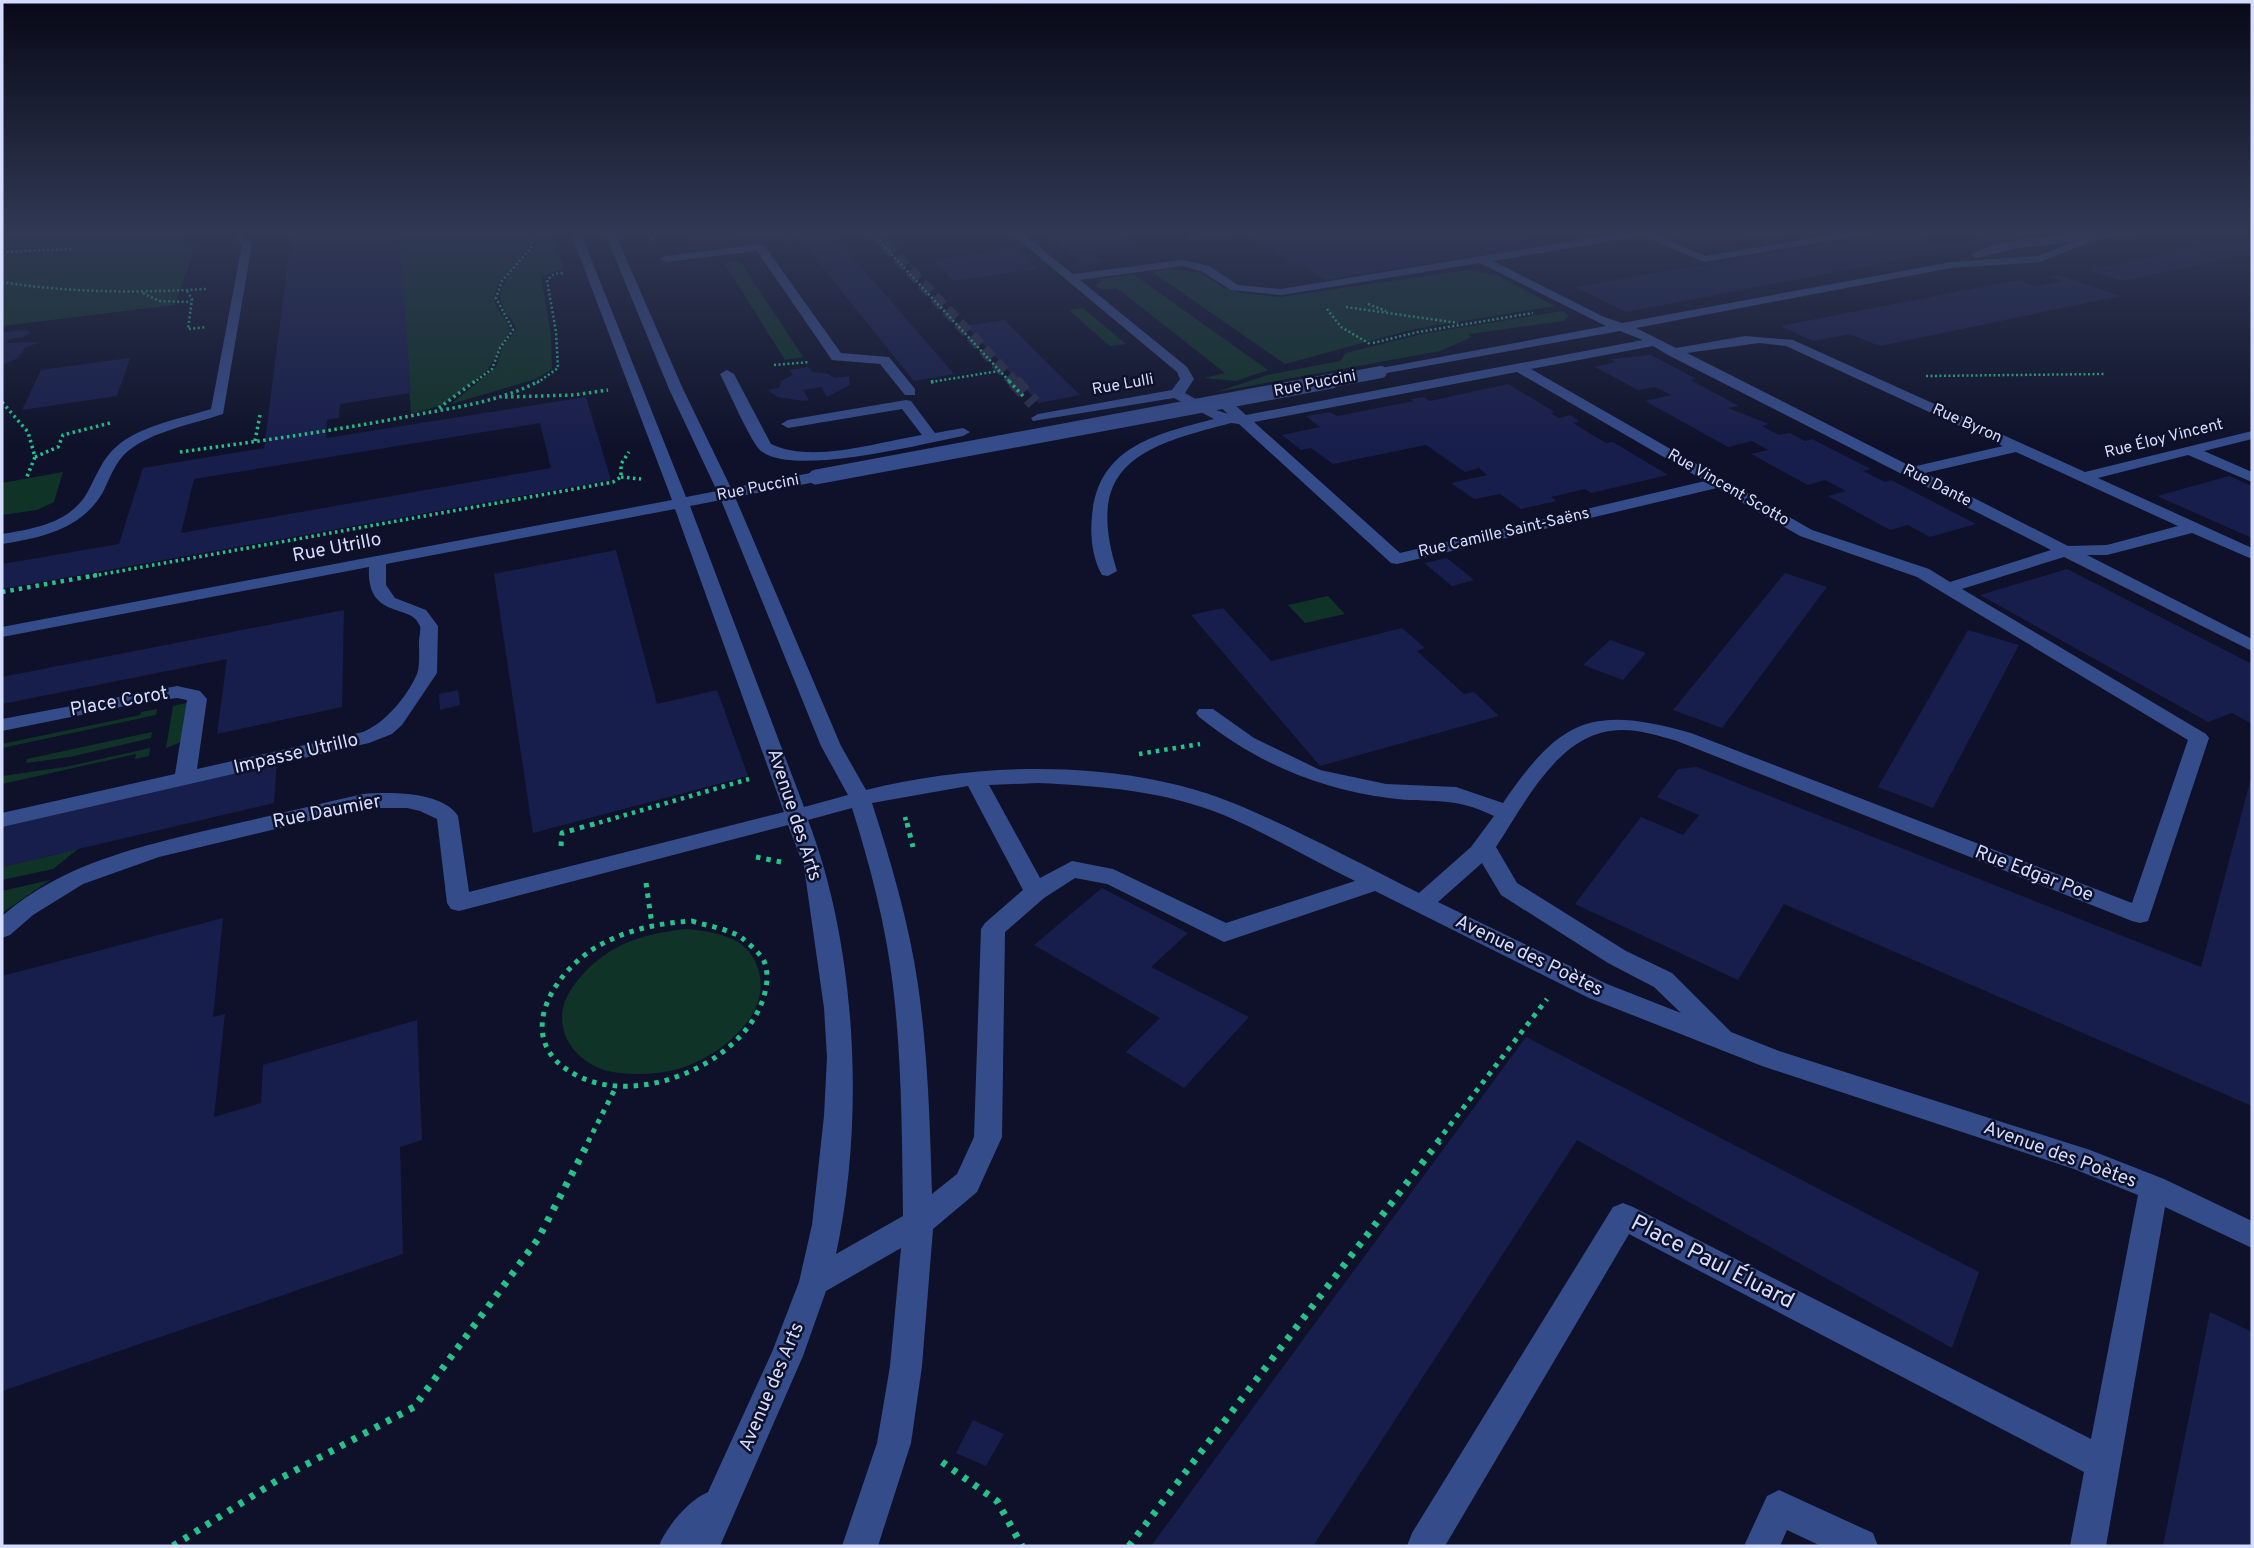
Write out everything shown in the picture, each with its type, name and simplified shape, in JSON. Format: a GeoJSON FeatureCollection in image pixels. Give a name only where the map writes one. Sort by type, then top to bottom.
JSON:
{"type":"FeatureCollection","features":[{"type":"Feature","properties":{"kind":"street"},"geometry":{"type":"LineString","coordinates":[[2,539],[29,535],[61,523],[85,508],[111,462],[126,446],[218,411],[237,303]]}},
{"type":"Feature","properties":{"kind":"street","name":"Avenue des Arts"},"geometry":{"type":"LineString","coordinates":[[603,303],[782,770],[815,867],[837,1009],[840,1057],[832,1180],[827,1225],[814,1282],[767,1403],[702,1546]]}},
{"type":"Feature","properties":{"kind":"street"},"geometry":{"type":"LineString","coordinates":[[640,303],[676,389],[726,494],[831,746],[860,798],[880,862],[905,982],[912,1043],[918,1223],[906,1366],[894,1443],[860,1546]]}},
{"type":"Feature","properties":{"kind":"street"},"geometry":{"type":"LineString","coordinates":[[799,303],[837,357],[884,360],[908,389]]}},
{"type":"Feature","properties":{"kind":"street","name":"Rue Lulli"},"geometry":{"type":"LineString","coordinates":[[1032,404],[1043,418],[1176,394],[1184,387],[1187,379],[1182,370],[1101,303]]}},
{"type":"Feature","properties":{"kind":"street","name":"Rue Dante"},"geometry":{"type":"LineString","coordinates":[[1567,303],[1654,342],[2252,646]]}},
{"type":"Feature","properties":{"kind":"street","name":"Rue Puccini"},"geometry":{"type":"LineString","coordinates":[[679,502],[1747,303]]}},
{"type":"Feature","properties":{"kind":"street","name":"Rue Byron"},"geometry":{"type":"LineString","coordinates":[[1673,352],[1749,338],[1769,338],[1788,343],[2252,554]]}},
{"type":"Feature","properties":{"kind":"street"},"geometry":{"type":"LineString","coordinates":[[1108,571],[1098,540],[1098,522],[1106,483],[1114,468],[1134,450],[1155,440],[1235,420],[1654,342]]}},
{"type":"Feature","properties":{"kind":"street","name":"Rue Vincent Scotto"},"geometry":{"type":"LineString","coordinates":[[1518,367],[1807,533],[1923,573],[1947,587]]}},
{"type":"Feature","properties":{"kind":"street"},"geometry":{"type":"LineString","coordinates":[[727,374],[765,447],[772,451],[802,457],[820,457],[963,432]]}},
{"type":"Feature","properties":{"kind":"street"},"geometry":{"type":"LineString","coordinates":[[1176,394],[1206,414],[1235,420]]}},
{"type":"Feature","properties":{"kind":"street","name":"Rue Camille Saint-Saëns"},"geometry":{"type":"LineString","coordinates":[[1222,401],[1235,420],[1396,559],[1718,483]]}},
{"type":"Feature","properties":{"kind":"street"},"geometry":{"type":"LineString","coordinates":[[788,424],[906,404],[932,438]]}},
{"type":"Feature","properties":{"kind":"street","name":"Rue Éloy Vincent"},"geometry":{"type":"LineString","coordinates":[[2084,477],[2252,435]]}},
{"type":"Feature","properties":{"kind":"street"},"geometry":{"type":"LineString","coordinates":[[1910,472],[2017,447]]}},
{"type":"Feature","properties":{"kind":"street"},"geometry":{"type":"LineString","coordinates":[[2190,451],[2252,477]]}},
{"type":"Feature","properties":{"kind":"street","name":"Rue Utrillo"},"geometry":{"type":"LineString","coordinates":[[2,632],[378,562],[679,502]]}},
{"type":"Feature","properties":{"kind":"street"},"geometry":{"type":"LineString","coordinates":[[1947,587],[2065,551],[2107,550],[2194,527]]}},
{"type":"Feature","properties":{"kind":"street","name":"Impasse Utrillo"},"geometry":{"type":"LineString","coordinates":[[2,820],[369,737],[385,730],[427,673],[429,626],[420,614],[389,602],[377,585],[378,562]]}},
{"type":"Feature","properties":{"kind":"street","name":"Rue Edgar Poe"},"geometry":{"type":"LineString","coordinates":[[1423,903],[1484,846],[1506,813],[1557,749],[1576,735],[1614,723],[1641,726],[1697,742],[2140,915],[2199,738],[1947,587]]}},
{"type":"Feature","properties":{"kind":"street","name":"Place Corot"},"geometry":{"type":"LineString","coordinates":[[2,725],[154,694],[177,692],[194,695],[197,699],[185,779]]}},
{"type":"Feature","properties":{"kind":"street"},"geometry":{"type":"LineString","coordinates":[[1206,713],[1235,738],[1279,762],[1311,774],[1385,791],[1466,796],[1506,813]]}},
{"type":"Feature","properties":{"kind":"street","name":"Avenue des Poètes"},"geometry":{"type":"LineString","coordinates":[[796,815],[895,790],[975,779],[1038,776],[1101,779],[1166,790],[1233,810],[1598,991],[1771,1059],[2080,1159],[2154,1188],[2252,1235]]}},
{"type":"Feature","properties":{"kind":"street"},"geometry":{"type":"LineString","coordinates":[[975,779],[1036,892]]}},
{"type":"Feature","properties":{"kind":"street","name":"Rue Daumier"},"geometry":{"type":"LineString","coordinates":[[2,929],[28,905],[96,869],[144,853],[363,801],[386,799],[412,802],[436,808],[447,816],[459,903],[796,815]]}},
{"type":"Feature","properties":{"kind":"street"},"geometry":{"type":"LineString","coordinates":[[1484,846],[1509,889],[1617,957],[1663,980],[1726,1041]]}},
{"type":"Feature","properties":{"kind":"street"},"geometry":{"type":"LineString","coordinates":[[814,1282],[918,1223],[967,1183],[988,1137],[993,929],[1036,892],[1072,869],[1113,877],[1224,933],[1377,882]]}},
{"type":"Feature","properties":{"kind":"street"},"geometry":{"type":"LineString","coordinates":[[2088,1546],[2154,1188]]}},
{"type":"Feature","properties":{"kind":"street","name":"Place Paul Éluard"},"geometry":{"type":"LineString","coordinates":[[1425,1546],[1623,1216],[2104,1464]]}},
{"type":"Feature","properties":{"kind":"street","name":"Avenue des Arts"},"geometry":{"type":"LineString","coordinates":[[677,1546],[723,1496]]}},
{"type":"Feature","properties":{"kind":"street"},"geometry":{"type":"LineString","coordinates":[[1762,1546],[1779,1508],[1860,1546]]}},
{"type":"Feature","properties":{"kind":"path"},"geometry":{"type":"LineString","coordinates":[[191,303],[188,329],[233,324]]}},
{"type":"Feature","properties":{"kind":"path"},"geometry":{"type":"LineString","coordinates":[[435,411],[492,369],[500,348],[513,330],[499,303]]}},
{"type":"Feature","properties":{"kind":"path"},"geometry":{"type":"LineString","coordinates":[[177,452],[344,428],[435,411],[499,397],[547,379],[558,368],[551,303]]}},
{"type":"Feature","properties":{"kind":"path"},"geometry":{"type":"LineString","coordinates":[[937,303],[1032,404]]}},
{"type":"Feature","properties":{"kind":"path"},"geometry":{"type":"LineString","coordinates":[[1370,344],[1341,327],[1325,305],[1466,324]]}},
{"type":"Feature","properties":{"kind":"path"},"geometry":{"type":"LineString","coordinates":[[908,389],[999,371]]}},
{"type":"Feature","properties":{"kind":"path"},"geometry":{"type":"LineString","coordinates":[[1915,376],[2104,374]]}},
{"type":"Feature","properties":{"kind":"path"},"geometry":{"type":"LineString","coordinates":[[499,397],[574,395],[636,387]]}},
{"type":"Feature","properties":{"kind":"path"},"geometry":{"type":"LineString","coordinates":[[2,402],[28,432],[35,457],[26,479]]}},
{"type":"Feature","properties":{"kind":"path"},"geometry":{"type":"LineString","coordinates":[[255,441],[260,415]]}},
{"type":"Feature","properties":{"kind":"path"},"geometry":{"type":"LineString","coordinates":[[2,592],[613,482],[621,477],[621,464],[629,452]]}},
{"type":"Feature","properties":{"kind":"path"},"geometry":{"type":"LineString","coordinates":[[560,858],[562,833],[758,777]]}},
{"type":"Feature","properties":{"kind":"path"},"geometry":{"type":"LineString","coordinates":[[903,806],[913,846]]}},
{"type":"Feature","properties":{"kind":"path"},"geometry":{"type":"LineString","coordinates":[[692,921],[717,925],[738,934],[755,947],[765,964],[768,983],[764,1005],[752,1027],[733,1047],[708,1065],[678,1078],[647,1086],[616,1087],[588,1082],[565,1071],[550,1055],[541,1036],[542,1014],[550,993],[565,972],[585,954],[610,939],[637,928],[665,922],[692,921]]}},
{"type":"Feature","properties":{"kind":"path"},"geometry":{"type":"LineString","coordinates":[[1129,1546],[1565,975]]}},
{"type":"Feature","properties":{"kind":"path"},"geometry":{"type":"LineString","coordinates":[[173,1546],[281,1478],[414,1407],[538,1239],[616,1087]]}},
{"type":"Feature","properties":{"kind":"path"},"geometry":{"type":"LineString","coordinates":[[942,1462],[997,1501],[1022,1546]]}},
{"type":"Feature","properties":{"kind":"green space"},"geometry":{"type":"Polygon","coordinates":[[[2,303],[176,303],[175,305],[2,326],[2,303]]]}},
{"type":"Feature","properties":{"kind":"green space"},"geometry":{"type":"Polygon","coordinates":[[[404,303],[495,303],[510,331],[487,371],[442,405],[411,414],[404,303]]]}},
{"type":"Feature","properties":{"kind":"green space"},"geometry":{"type":"Polygon","coordinates":[[[502,303],[546,303],[551,335],[552,369],[536,379],[451,404],[496,367],[502,348],[516,329],[502,303]]]}},
{"type":"Feature","properties":{"kind":"green space"},"geometry":{"type":"Polygon","coordinates":[[[749,303],[768,303],[803,357],[785,360],[749,303]]]}},
{"type":"Feature","properties":{"kind":"green space"},"geometry":{"type":"Polygon","coordinates":[[[1136,303],[1174,303],[1268,370],[1236,381],[1204,378],[1225,373],[1136,303]]]}},
{"type":"Feature","properties":{"kind":"green space"},"geometry":{"type":"Polygon","coordinates":[[[1197,303],[1550,303],[1555,306],[1414,329],[1285,364],[1197,303]]]}},
{"type":"Feature","properties":{"kind":"green space"},"geometry":{"type":"Polygon","coordinates":[[[1083,308],[1126,344],[1110,346],[1069,310],[1083,308]]]}},
{"type":"Feature","properties":{"kind":"green space"},"geometry":{"type":"Polygon","coordinates":[[[1563,311],[1569,316],[1563,321],[1469,334],[1472,337],[1440,351],[1216,392],[1268,375],[1340,361],[1346,353],[1422,334],[1563,311]]]}},
{"type":"Feature","properties":{"kind":"green space"},"geometry":{"type":"Polygon","coordinates":[[[63,472],[54,502],[37,510],[2,515],[2,483],[63,472]]]}},
{"type":"Feature","properties":{"kind":"green space"},"geometry":{"type":"Polygon","coordinates":[[[1328,596],[1345,614],[1305,623],[1288,605],[1328,596]]]}},
{"type":"Feature","properties":{"kind":"green space"},"geometry":{"type":"Polygon","coordinates":[[[186,703],[188,706],[181,742],[166,748],[173,706],[186,703]]]}},
{"type":"Feature","properties":{"kind":"green space"},"geometry":{"type":"Polygon","coordinates":[[[157,709],[156,715],[2,748],[2,744],[140,715],[141,712],[157,709]]]}},
{"type":"Feature","properties":{"kind":"green space"},"geometry":{"type":"Polygon","coordinates":[[[152,732],[151,738],[70,757],[26,763],[27,759],[152,732]]]}},
{"type":"Feature","properties":{"kind":"green space"},"geometry":{"type":"Polygon","coordinates":[[[150,748],[149,756],[135,759],[136,754],[2,784],[2,776],[65,767],[150,748]]]}},
{"type":"Feature","properties":{"kind":"green space"},"geometry":{"type":"Polygon","coordinates":[[[78,849],[53,869],[2,880],[2,867],[78,849]]]}},
{"type":"Feature","properties":{"kind":"green space"},"geometry":{"type":"Polygon","coordinates":[[[50,880],[2,913],[2,891],[50,880]]]}},
{"type":"Feature","properties":{"kind":"green space"},"geometry":{"type":"Polygon","coordinates":[[[687,929],[732,939],[752,955],[759,972],[761,989],[749,1020],[738,1033],[709,1056],[678,1069],[649,1074],[620,1073],[607,1071],[583,1059],[567,1040],[562,1015],[565,1001],[579,978],[598,960],[629,942],[664,932],[687,929]]]}},
{"type":"Feature","properties":{"kind":"building"},"geometry":{"type":"Polygon","coordinates":[[[283,303],[404,303],[411,393],[340,404],[339,418],[327,420],[326,438],[586,397],[611,480],[2,589],[2,564],[119,544],[143,468],[264,448],[283,303]],[[540,423],[194,479],[181,533],[551,468],[540,423]]]}},
{"type":"Feature","properties":{"kind":"building"},"geometry":{"type":"Polygon","coordinates":[[[851,303],[893,303],[954,374],[914,381],[851,303]]]}},
{"type":"Feature","properties":{"kind":"building"},"geometry":{"type":"Polygon","coordinates":[[[1608,303],[1672,303],[1626,312],[1608,303]]]}},
{"type":"Feature","properties":{"kind":"building"},"geometry":{"type":"Polygon","coordinates":[[[1898,303],[2085,303],[1880,346],[1849,334],[1813,341],[1780,326],[1898,303]]]}},
{"type":"Feature","properties":{"kind":"building"},"geometry":{"type":"Polygon","coordinates":[[[1004,320],[1080,395],[1039,403],[966,326],[1004,320]]]}},
{"type":"Feature","properties":{"kind":"building"},"geometry":{"type":"Polygon","coordinates":[[[21,330],[31,332],[23,337],[9,339],[6,343],[40,342],[25,348],[18,358],[2,365],[2,333],[21,330]]]}},
{"type":"Feature","properties":{"kind":"building"},"geometry":{"type":"Polygon","coordinates":[[[1651,355],[1739,406],[1728,408],[1769,424],[1762,426],[1779,435],[1790,433],[1805,441],[1812,439],[1871,469],[1863,471],[1885,482],[1891,480],[1976,524],[1930,537],[1908,525],[1890,530],[1828,496],[1846,491],[1825,480],[1808,485],[1751,454],[1768,450],[1752,441],[1728,447],[1645,401],[1671,395],[1655,387],[1638,390],[1595,367],[1616,362],[1610,359],[1651,355]]]}},
{"type":"Feature","properties":{"kind":"building"},"geometry":{"type":"Polygon","coordinates":[[[130,358],[117,396],[22,410],[41,370],[130,358]]]}},
{"type":"Feature","properties":{"kind":"building"},"geometry":{"type":"Polygon","coordinates":[[[808,367],[812,372],[828,374],[835,378],[849,376],[850,385],[827,397],[821,387],[803,390],[809,400],[803,401],[778,397],[767,390],[779,388],[781,381],[793,375],[790,370],[808,367]]]}},
{"type":"Feature","properties":{"kind":"building"},"geometry":{"type":"Polygon","coordinates":[[[1508,384],[1555,412],[1551,413],[1559,418],[1570,415],[1579,421],[1573,423],[1606,443],[1613,442],[1668,475],[1591,493],[1585,489],[1551,497],[1557,501],[1521,509],[1500,494],[1474,499],[1451,483],[1487,475],[1479,468],[1465,472],[1426,445],[1333,464],[1311,448],[1301,450],[1282,435],[1320,427],[1306,416],[1330,412],[1337,416],[1414,401],[1411,399],[1423,397],[1430,401],[1508,384]]]}},
{"type":"Feature","properties":{"kind":"building"},"geometry":{"type":"Polygon","coordinates":[[[2229,476],[2252,486],[2252,538],[2157,496],[2229,476]]]}},
{"type":"Feature","properties":{"kind":"building"},"geometry":{"type":"Polygon","coordinates":[[[616,550],[657,704],[717,690],[748,776],[533,833],[494,574],[616,550]]]}},
{"type":"Feature","properties":{"kind":"building"},"geometry":{"type":"Polygon","coordinates":[[[1447,558],[1474,580],[1452,586],[1424,563],[1447,558]]]}},
{"type":"Feature","properties":{"kind":"building"},"geometry":{"type":"Polygon","coordinates":[[[2067,569],[2252,664],[2252,724],[2232,713],[2208,722],[1980,595],[2067,569]]]}},
{"type":"Feature","properties":{"kind":"building"},"geometry":{"type":"Polygon","coordinates":[[[1785,573],[1827,587],[1722,728],[1673,710],[1785,573]]]}},
{"type":"Feature","properties":{"kind":"building"},"geometry":{"type":"Polygon","coordinates":[[[1223,608],[1271,661],[1402,628],[1425,648],[1417,651],[1464,694],[1474,692],[1499,716],[1320,766],[1191,615],[1223,608]]]}},
{"type":"Feature","properties":{"kind":"building"},"geometry":{"type":"Polygon","coordinates":[[[344,610],[342,707],[217,734],[227,659],[2,704],[2,677],[344,610]]]}},
{"type":"Feature","properties":{"kind":"building"},"geometry":{"type":"Polygon","coordinates":[[[1968,630],[2019,645],[1933,808],[1878,787],[1968,630]]]}},
{"type":"Feature","properties":{"kind":"building"},"geometry":{"type":"Polygon","coordinates":[[[1610,640],[1646,653],[1623,680],[1583,665],[1610,640]]]}},
{"type":"Feature","properties":{"kind":"building"},"geometry":{"type":"Polygon","coordinates":[[[458,690],[460,705],[440,710],[439,694],[458,690]]]}},
{"type":"Feature","properties":{"kind":"building"},"geometry":{"type":"Polygon","coordinates":[[[277,761],[274,803],[2,867],[2,824],[277,761]]]}},
{"type":"Feature","properties":{"kind":"building"},"geometry":{"type":"Polygon","coordinates":[[[1697,767],[2201,967],[2252,774],[2252,1106],[1784,904],[1738,980],[1575,904],[1641,817],[1683,835],[1699,815],[1657,797],[1678,769],[1697,767]]]}},
{"type":"Feature","properties":{"kind":"building"},"geometry":{"type":"Polygon","coordinates":[[[1102,888],[1188,933],[1151,967],[1249,1017],[1184,1088],[1126,1052],[1160,1018],[1034,945],[1102,888]]]}},
{"type":"Feature","properties":{"kind":"building"},"geometry":{"type":"Polygon","coordinates":[[[223,918],[213,1017],[225,1014],[214,1117],[261,1103],[263,1065],[417,1020],[422,1140],[400,1147],[403,1254],[2,1391],[2,976],[223,918]]]}},
{"type":"Feature","properties":{"kind":"building"},"geometry":{"type":"Polygon","coordinates":[[[1526,1037],[1979,1272],[1952,1348],[1577,1140],[1313,1546],[1151,1546],[1526,1037]]]}},
{"type":"Feature","properties":{"kind":"building"},"geometry":{"type":"Polygon","coordinates":[[[2210,1312],[2252,1332],[2252,1546],[2163,1546],[2210,1312]]]}},
{"type":"Feature","properties":{"kind":"building"},"geometry":{"type":"Polygon","coordinates":[[[973,1420],[1004,1434],[986,1466],[956,1453],[973,1420]]]}},
{"type":"Feature","properties":{"kind":"tunnel"},"geometry":{"type":"LineString","coordinates":[[940,303],[1015,383]]}},
{"type":"Feature","properties":{"kind":"tunnel"},"geometry":{"type":"LineString","coordinates":[[1014,381],[1034,403]]}}]}
